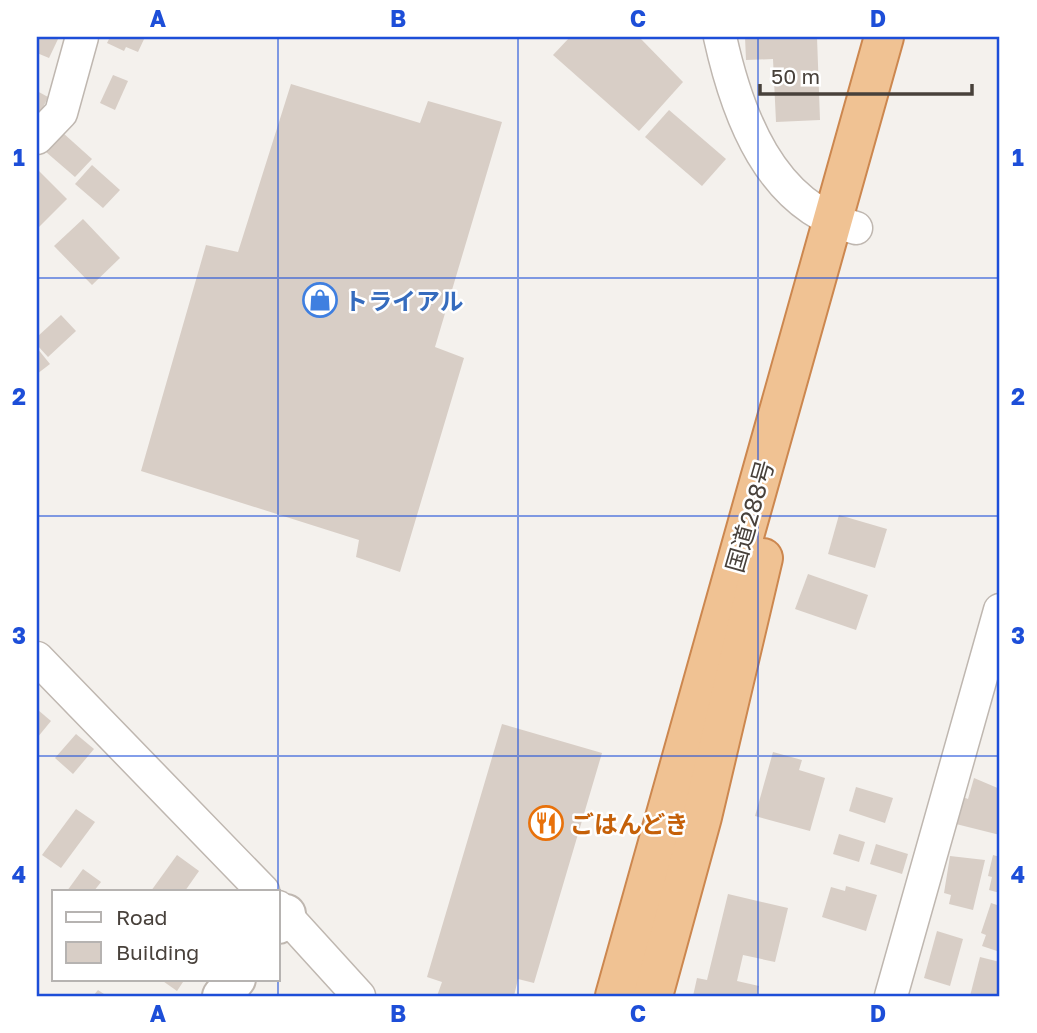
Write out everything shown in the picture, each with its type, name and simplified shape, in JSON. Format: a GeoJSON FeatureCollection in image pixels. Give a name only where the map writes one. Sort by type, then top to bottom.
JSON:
{"type":"FeatureCollection","features":[{"type":"Feature","properties":{"kind":"highway","name":"国道288号"},"geometry":{"type":"LineString","coordinates":[[653,996],[702,817],[844,225],[884,37]]}},
{"type":"Feature","properties":{"kind":"highway","name":"国道288号"},"geometry":{"type":"LineString","coordinates":[[615,996],[844,225],[910,37]]}},
{"type":"Feature","properties":{"kind":"street"},"geometry":{"type":"LineString","coordinates":[[37,138],[61,113],[82,37]]}},
{"type":"Feature","properties":{"kind":"street"},"geometry":{"type":"LineString","coordinates":[[720,37],[731,86],[755,143],[783,184],[844,225]]}},
{"type":"Feature","properties":{"kind":"street"},"geometry":{"type":"LineString","coordinates":[[891,996],[1000,610]]}},
{"type":"Feature","properties":{"kind":"street"},"geometry":{"type":"LineString","coordinates":[[37,658],[258,890]]}},
{"type":"Feature","properties":{"kind":"street"},"geometry":{"type":"LineString","coordinates":[[280,913],[359,996]]}},
{"type":"Feature","properties":{"kind":"street"},"geometry":{"type":"LineString","coordinates":[[222,996],[234,981]]}},
{"type":"Feature","properties":{"kind":"building"},"geometry":{"type":"Polygon","coordinates":[[[37,37],[59,37],[49,58],[37,53],[37,37]]]}},
{"type":"Feature","properties":{"kind":"building"},"geometry":{"type":"Polygon","coordinates":[[[110,37],[145,37],[138,52],[126,47],[124,51],[107,43],[110,37]]]}},
{"type":"Feature","properties":{"kind":"building"},"geometry":{"type":"Polygon","coordinates":[[[570,37],[639,37],[683,82],[639,131],[553,55],[570,37]]]}},
{"type":"Feature","properties":{"kind":"building"},"geometry":{"type":"Polygon","coordinates":[[[745,37],[817,37],[820,120],[776,122],[773,59],[746,60],[745,37]]]}},
{"type":"Feature","properties":{"kind":"building"},"geometry":{"type":"Polygon","coordinates":[[[113,75],[128,81],[115,110],[100,103],[113,75]]]}},
{"type":"Feature","properties":{"kind":"building","name":"トライアル"},"geometry":{"type":"Polygon","coordinates":[[[291,84],[420,123],[428,101],[502,122],[435,347],[464,358],[400,572],[356,557],[359,540],[141,471],[206,245],[238,252],[291,84]]]}},
{"type":"Feature","properties":{"kind":"building"},"geometry":{"type":"Polygon","coordinates":[[[37,91],[48,97],[39,116],[37,115],[37,91]]]}},
{"type":"Feature","properties":{"kind":"building"},"geometry":{"type":"Polygon","coordinates":[[[669,110],[726,159],[702,186],[645,137],[669,110]]]}},
{"type":"Feature","properties":{"kind":"building"},"geometry":{"type":"Polygon","coordinates":[[[63,133],[92,159],[75,177],[46,152],[63,133]]]}},
{"type":"Feature","properties":{"kind":"building"},"geometry":{"type":"Polygon","coordinates":[[[92,165],[120,190],[103,208],[75,184],[92,165]]]}},
{"type":"Feature","properties":{"kind":"building"},"geometry":{"type":"Polygon","coordinates":[[[37,169],[67,199],[37,229],[37,169]]]}},
{"type":"Feature","properties":{"kind":"building"},"geometry":{"type":"Polygon","coordinates":[[[83,219],[120,258],[92,285],[54,246],[83,219]]]}},
{"type":"Feature","properties":{"kind":"building"},"geometry":{"type":"Polygon","coordinates":[[[61,315],[76,331],[48,357],[37,345],[37,337],[61,315]]]}},
{"type":"Feature","properties":{"kind":"building"},"geometry":{"type":"Polygon","coordinates":[[[37,348],[50,364],[37,374],[37,348]]]}},
{"type":"Feature","properties":{"kind":"building"},"geometry":{"type":"Polygon","coordinates":[[[839,515],[887,529],[875,568],[828,554],[839,515]]]}},
{"type":"Feature","properties":{"kind":"building"},"geometry":{"type":"Polygon","coordinates":[[[808,574],[868,595],[856,630],[795,609],[808,574]]]}},
{"type":"Feature","properties":{"kind":"building"},"geometry":{"type":"Polygon","coordinates":[[[38,710],[51,721],[37,738],[37,712],[38,710]]]}},
{"type":"Feature","properties":{"kind":"building"},"geometry":{"type":"Polygon","coordinates":[[[502,724],[602,753],[534,983],[518,979],[514,996],[437,996],[442,982],[427,977],[502,724]]]}},
{"type":"Feature","properties":{"kind":"building"},"geometry":{"type":"Polygon","coordinates":[[[76,734],[94,749],[73,774],[55,758],[76,734]]]}},
{"type":"Feature","properties":{"kind":"building"},"geometry":{"type":"Polygon","coordinates":[[[773,752],[802,760],[799,770],[825,778],[810,831],[755,816],[773,752]]]}},
{"type":"Feature","properties":{"kind":"building"},"geometry":{"type":"Polygon","coordinates":[[[974,778],[1000,789],[1000,835],[956,824],[963,797],[968,799],[974,778]]]}},
{"type":"Feature","properties":{"kind":"building"},"geometry":{"type":"Polygon","coordinates":[[[856,787],[893,798],[885,823],[849,811],[856,787]]]}},
{"type":"Feature","properties":{"kind":"building"},"geometry":{"type":"Polygon","coordinates":[[[76,809],[95,822],[61,868],[42,855],[76,809]]]}},
{"type":"Feature","properties":{"kind":"building"},"geometry":{"type":"Polygon","coordinates":[[[839,834],[865,842],[859,862],[833,854],[839,834]]]}},
{"type":"Feature","properties":{"kind":"building"},"geometry":{"type":"Polygon","coordinates":[[[876,844],[908,854],[902,874],[870,864],[876,844]]]}},
{"type":"Feature","properties":{"kind":"building"},"geometry":{"type":"Polygon","coordinates":[[[177,855],[199,871],[186,890],[152,890],[177,855]]]}},
{"type":"Feature","properties":{"kind":"building"},"geometry":{"type":"Polygon","coordinates":[[[993,855],[1000,857],[1000,893],[989,890],[992,877],[988,876],[993,855]]]}},
{"type":"Feature","properties":{"kind":"building"},"geometry":{"type":"Polygon","coordinates":[[[950,856],[985,860],[973,910],[949,904],[951,895],[944,893],[950,856]]]}},
{"type":"Feature","properties":{"kind":"building"},"geometry":{"type":"Polygon","coordinates":[[[83,869],[101,882],[95,890],[68,890],[83,869]]]}},
{"type":"Feature","properties":{"kind":"building"},"geometry":{"type":"Polygon","coordinates":[[[846,886],[877,895],[866,931],[822,917],[831,887],[845,891],[846,886]]]}},
{"type":"Feature","properties":{"kind":"building"},"geometry":{"type":"Polygon","coordinates":[[[728,894],[788,908],[775,962],[743,955],[737,981],[759,986],[757,996],[693,996],[697,978],[707,980],[728,894]]]}},
{"type":"Feature","properties":{"kind":"building"},"geometry":{"type":"Polygon","coordinates":[[[991,903],[1000,906],[1000,952],[982,946],[986,935],[981,933],[991,903]]]}},
{"type":"Feature","properties":{"kind":"building"},"geometry":{"type":"Polygon","coordinates":[[[937,931],[963,939],[950,986],[924,978],[937,931]]]}},
{"type":"Feature","properties":{"kind":"building"},"geometry":{"type":"Polygon","coordinates":[[[980,957],[1000,962],[1000,996],[970,996],[980,957]]]}},
{"type":"Feature","properties":{"kind":"building"},"geometry":{"type":"Polygon","coordinates":[[[163,981],[184,981],[177,991],[163,981]]]}},
{"type":"Feature","properties":{"kind":"building"},"geometry":{"type":"Polygon","coordinates":[[[98,990],[107,996],[93,996],[98,990]]]}},
{"type":"Feature","properties":{"kind":"place","name":"トライアル"},"geometry":{"type":"Point","coordinates":[320,300]}},
{"type":"Feature","properties":{"kind":"place","name":"ごはんどき"},"geometry":{"type":"Point","coordinates":[546,823]}}]}
